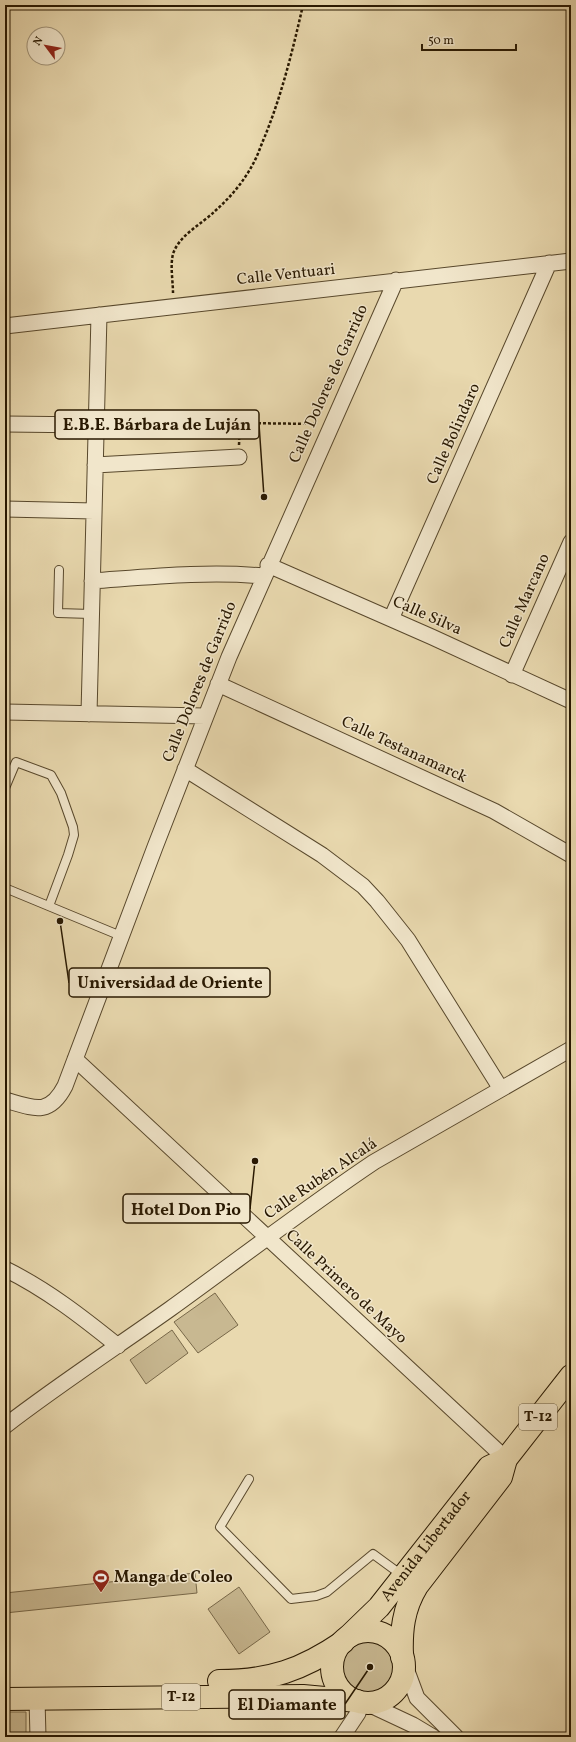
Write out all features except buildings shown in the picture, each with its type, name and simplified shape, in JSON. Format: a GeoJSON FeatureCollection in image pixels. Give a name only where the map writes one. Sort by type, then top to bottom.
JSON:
{"type":"FeatureCollection","features":[{"type":"Feature","properties":{"kind":"highway","name":"Avenida Libertador"},"geometry":{"type":"LineString","coordinates":[[5,1684],[249,1681],[275,1675],[322,1656],[346,1640],[410,1581],[501,1477],[506,1459],[568,1384]]}},
{"type":"Feature","properties":{"kind":"highway","name":"Avenida Libertador"},"geometry":{"type":"LineString","coordinates":[[403,1660],[401,1639],[404,1617],[408,1604],[410,1581]]}},
{"type":"Feature","properties":{"kind":"highway","name":"T-12"},"geometry":{"type":"LineString","coordinates":[[5,1699],[303,1696],[361,1702],[376,1702],[393,1692],[400,1682],[403,1660],[398,1648],[390,1638],[376,1632],[363,1632],[346,1640],[335,1655],[333,1661],[334,1677],[340,1688],[346,1695],[361,1702]]}},
{"type":"Feature","properties":{"kind":"street","name":"Calle Ventuari"},"geometry":{"type":"LineString","coordinates":[[5,326],[571,261]]}},
{"type":"Feature","properties":{"kind":"street","name":"Calle Bolindaro"},"geometry":{"type":"LineString","coordinates":[[391,619],[550,263]]}},
{"type":"Feature","properties":{"kind":"street","name":"Calle Dolores de Garrido"},"geometry":{"type":"LineString","coordinates":[[5,1100],[37,1108],[45,1108],[60,1096],[65,1086],[218,684],[266,570],[396,280]]}},
{"type":"Feature","properties":{"kind":"street"},"geometry":{"type":"LineString","coordinates":[[89,714],[99,315]]}},
{"type":"Feature","properties":{"kind":"street"},"geometry":{"type":"LineString","coordinates":[[5,424],[96,425]]}},
{"type":"Feature","properties":{"kind":"street"},"geometry":{"type":"LineString","coordinates":[[95,465],[239,458]]}},
{"type":"Feature","properties":{"kind":"street"},"geometry":{"type":"LineString","coordinates":[[5,509],[94,511]]}},
{"type":"Feature","properties":{"kind":"street","name":"Calle Marcano"},"geometry":{"type":"LineString","coordinates":[[512,675],[571,542]]}},
{"type":"Feature","properties":{"kind":"street","name":"Calle Silva"},"geometry":{"type":"LineString","coordinates":[[92,581],[266,570],[391,619],[571,702]]}},
{"type":"Feature","properties":{"kind":"street","name":"Calle Testanamarck"},"geometry":{"type":"LineString","coordinates":[[218,684],[494,811],[571,854]]}},
{"type":"Feature","properties":{"kind":"street"},"geometry":{"type":"LineString","coordinates":[[5,712],[205,716]]}},
{"type":"Feature","properties":{"kind":"street"},"geometry":{"type":"LineString","coordinates":[[185,770],[322,855],[345,871],[368,891],[386,911],[408,940],[502,1089]]}},
{"type":"Feature","properties":{"kind":"street","name":"Calle Rubén Alcalá"},"geometry":{"type":"LineString","coordinates":[[5,1426],[118,1346],[310,1206],[374,1162],[571,1049]]}},
{"type":"Feature","properties":{"kind":"street","name":"Calle Primero de Mayo"},"geometry":{"type":"LineString","coordinates":[[75,1059],[506,1459]]}},
{"type":"Feature","properties":{"kind":"street"},"geometry":{"type":"LineString","coordinates":[[5,1269],[36,1285],[118,1346]]}},
{"type":"Feature","properties":{"kind":"street"},"geometry":{"type":"LineString","coordinates":[[403,1660],[417,1698],[456,1737]]}},
{"type":"Feature","properties":{"kind":"street"},"geometry":{"type":"LineString","coordinates":[[37,1699],[38,1737]]}},
{"type":"Feature","properties":{"kind":"street"},"geometry":{"type":"LineString","coordinates":[[342,1737],[358,1713],[361,1702],[414,1725],[433,1737]]}},
{"type":"Feature","properties":{"kind":"lane"},"geometry":{"type":"LineString","coordinates":[[59,570],[58,613],[91,614]]}},
{"type":"Feature","properties":{"kind":"lane"},"geometry":{"type":"LineString","coordinates":[[5,788],[16,762],[51,775],[66,807],[73,827],[74,836],[49,906]]}},
{"type":"Feature","properties":{"kind":"lane"},"geometry":{"type":"LineString","coordinates":[[5,888],[121,936]]}},
{"type":"Feature","properties":{"kind":"lane"},"geometry":{"type":"LineString","coordinates":[[249,1479],[220,1527],[291,1599],[316,1596],[327,1592],[373,1554],[410,1581]]}},
{"type":"Feature","properties":{"kind":"path"},"geometry":{"type":"LineString","coordinates":[[174,306],[172,259],[175,249],[181,241],[215,212],[241,183],[254,163],[274,114],[297,34],[303,5]]}},
{"type":"Feature","properties":{"kind":"path"},"geometry":{"type":"LineString","coordinates":[[239,458],[240,423],[331,424]]}},
{"type":"Feature","properties":{"kind":"shaded area"},"geometry":{"type":"Polygon","coordinates":[[[215,1293],[238,1325],[198,1353],[174,1322],[215,1293]]]}},
{"type":"Feature","properties":{"kind":"shaded area"},"geometry":{"type":"Polygon","coordinates":[[[172,1330],[188,1353],[146,1384],[130,1360],[172,1330]]]}},
{"type":"Feature","properties":{"kind":"shaded area","name":"Manga de Coleo"},"geometry":{"type":"Polygon","coordinates":[[[195,1573],[197,1593],[5,1613],[5,1593],[195,1573]]]}},
{"type":"Feature","properties":{"kind":"shaded area"},"geometry":{"type":"Polygon","coordinates":[[[239,1587],[270,1632],[239,1654],[208,1609],[239,1587]]]}},
{"type":"Feature","properties":{"kind":"shaded area"},"geometry":{"type":"Polygon","coordinates":[[[362,1638],[374,1638],[389,1646],[397,1661],[397,1673],[389,1688],[374,1696],[362,1696],[347,1688],[339,1673],[339,1661],[347,1646],[362,1638]]]}},
{"type":"Feature","properties":{"kind":"shaded area"},"geometry":{"type":"Polygon","coordinates":[[[5,1712],[26,1712],[26,1737],[5,1737],[5,1712]]]}},
{"type":"Feature","properties":{"kind":"place","name":"E.B.E. Bárbara de Luján"},"geometry":{"type":"Point","coordinates":[264,497]}},
{"type":"Feature","properties":{"kind":"place","name":"Universidad de Oriente"},"geometry":{"type":"Point","coordinates":[60,921]}},
{"type":"Feature","properties":{"kind":"place","name":"Hotel Don Pio"},"geometry":{"type":"Point","coordinates":[255,1161]}},
{"type":"Feature","properties":{"kind":"place","name":"Manga de Coleo"},"geometry":{"type":"Point","coordinates":[101,1593]}},
{"type":"Feature","properties":{"kind":"place","name":"El Diamante"},"geometry":{"type":"Point","coordinates":[370,1667]}}]}
